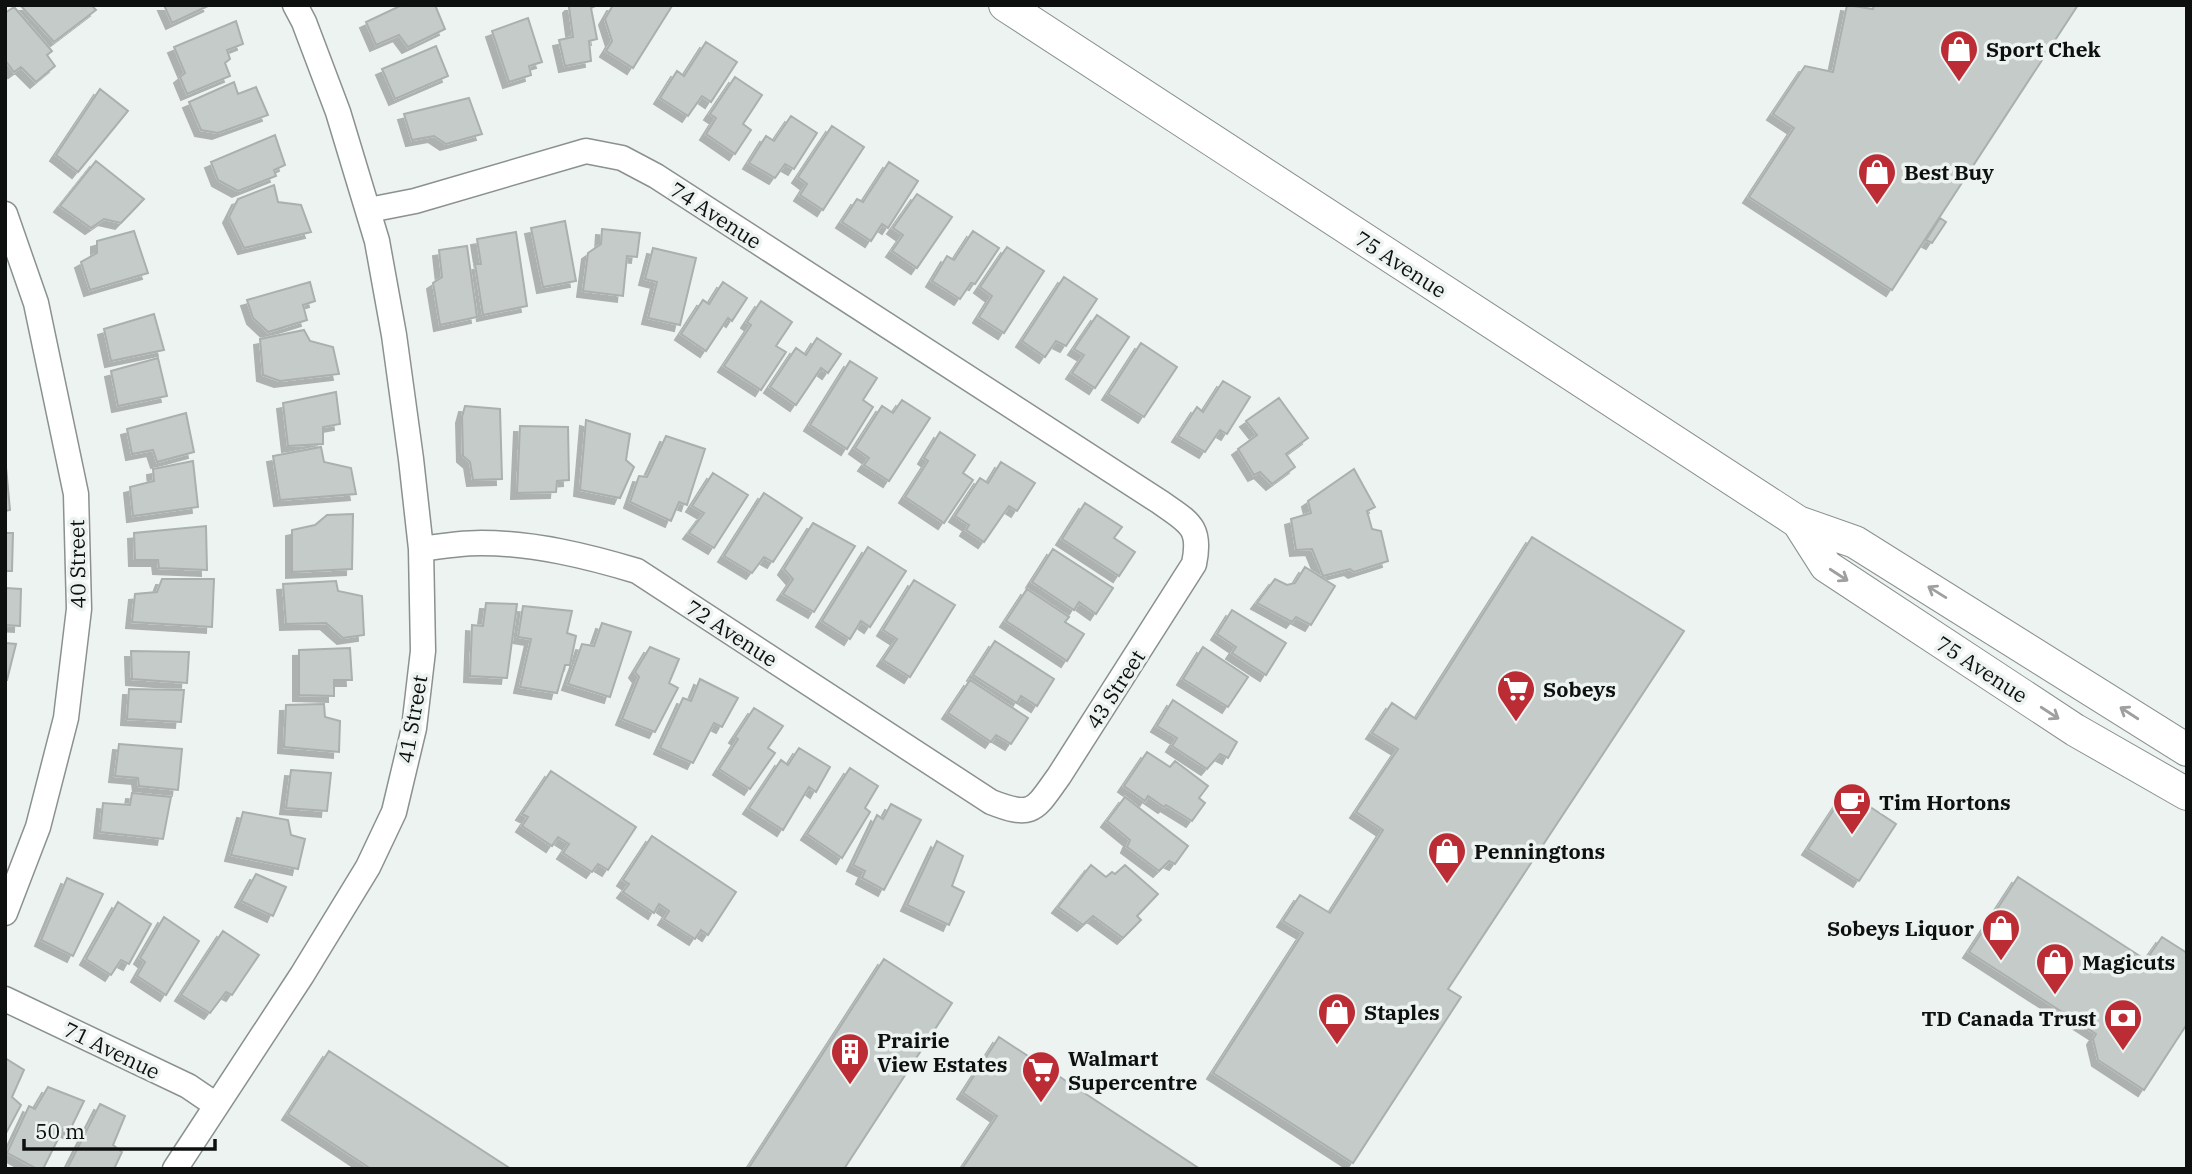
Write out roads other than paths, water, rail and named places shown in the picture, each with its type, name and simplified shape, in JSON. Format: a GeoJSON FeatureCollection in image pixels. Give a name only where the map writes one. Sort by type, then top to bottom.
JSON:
{"type":"FeatureCollection","features":[{"type":"Feature","properties":{"kind":"main road","name":"75 Avenue"},"geometry":{"type":"LineString","coordinates":[[1005,5],[1798,522],[1855,542],[2187,750]]}},
{"type":"Feature","properties":{"kind":"main road","name":"75 Avenue"},"geometry":{"type":"LineString","coordinates":[[1798,522],[1826,566],[2075,730],[2187,794]]}},
{"type":"Feature","properties":{"kind":"street"},"geometry":{"type":"LineString","coordinates":[[295,5],[338,112],[369,210]]}},
{"type":"Feature","properties":{"kind":"street","name":"74 Avenue"},"geometry":{"type":"LineString","coordinates":[[369,210],[415,201],[586,151],[622,158],[656,176],[1160,502],[1191,524],[1198,547]]}},
{"type":"Feature","properties":{"kind":"street","name":"41 Street"},"geometry":{"type":"LineString","coordinates":[[175,1169],[302,975],[368,867],[394,811],[414,728],[423,652],[421,548],[394,335],[369,210]]}},
{"type":"Feature","properties":{"kind":"street","name":"40 Street"},"geometry":{"type":"LineString","coordinates":[[5,214],[36,303],[76,494],[79,609],[66,718],[38,827],[5,913]]}},
{"type":"Feature","properties":{"kind":"street","name":"72 Avenue"},"geometry":{"type":"LineString","coordinates":[[421,548],[485,543],[540,548],[593,558],[638,571],[991,802],[1012,810]]}},
{"type":"Feature","properties":{"kind":"street","name":"43 Street"},"geometry":{"type":"LineString","coordinates":[[1012,810],[1026,811],[1036,807],[1059,776],[1194,564],[1198,547]]}},
{"type":"Feature","properties":{"kind":"street","name":"71 Avenue"},"geometry":{"type":"LineString","coordinates":[[5,999],[188,1086],[216,1105]]}},
{"type":"Feature","properties":{"kind":"place","name":"Sport Chek"},"geometry":{"type":"Point","coordinates":[1959,83]}},
{"type":"Feature","properties":{"kind":"place","name":"Best Buy"},"geometry":{"type":"Point","coordinates":[1877,206]}},
{"type":"Feature","properties":{"kind":"place","name":"Sobeys"},"geometry":{"type":"Point","coordinates":[1516,723]}},
{"type":"Feature","properties":{"kind":"place","name":"Tim Hortons"},"geometry":{"type":"Point","coordinates":[1852,836]}},
{"type":"Feature","properties":{"kind":"place","name":"Penningtons"},"geometry":{"type":"Point","coordinates":[1447,885]}},
{"type":"Feature","properties":{"kind":"place","name":"Sobeys Liquor"},"geometry":{"type":"Point","coordinates":[2001,962]}},
{"type":"Feature","properties":{"kind":"place","name":"Magicuts"},"geometry":{"type":"Point","coordinates":[2055,996]}},
{"type":"Feature","properties":{"kind":"place","name":"Staples"},"geometry":{"type":"Point","coordinates":[1337,1046]}},
{"type":"Feature","properties":{"kind":"place","name":"TD Canada Trust"},"geometry":{"type":"Point","coordinates":[2123,1052]}},
{"type":"Feature","properties":{"kind":"place","name":"Prairie View Estates"},"geometry":{"type":"Point","coordinates":[850,1086]}},
{"type":"Feature","properties":{"kind":"place","name":"Walmart Supercentre"},"geometry":{"type":"Point","coordinates":[1041,1104]}}]}
